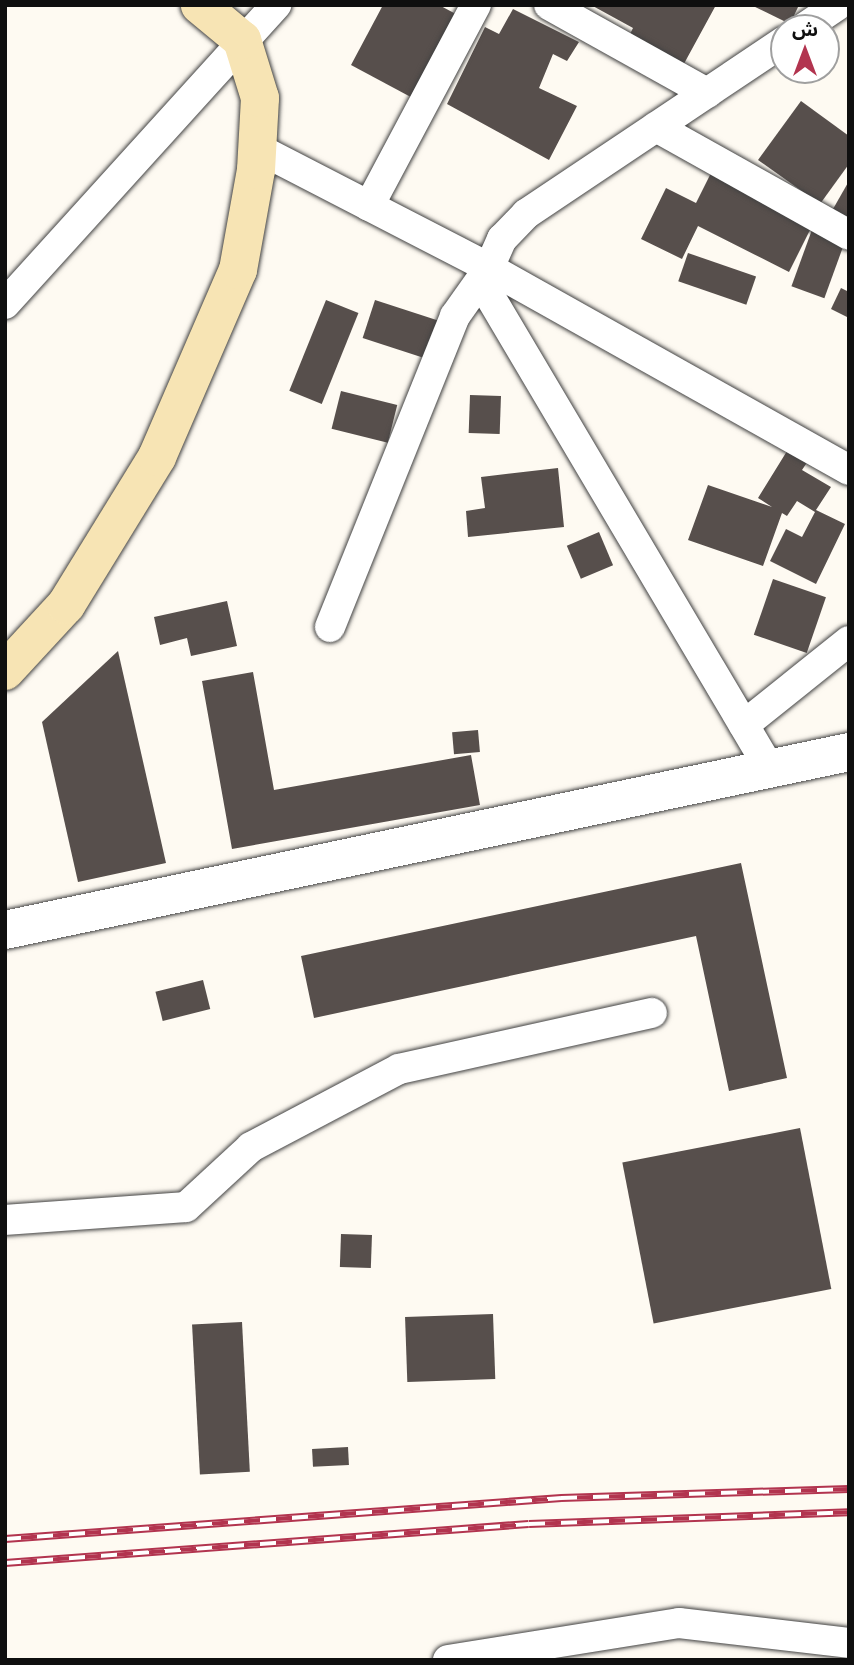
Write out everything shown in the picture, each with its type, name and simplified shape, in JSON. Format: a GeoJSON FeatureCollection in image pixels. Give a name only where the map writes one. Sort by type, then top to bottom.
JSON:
{"type":"FeatureCollection","features":[{"type":"Feature","properties":{"kind":"main road"},"geometry":{"type":"LineString","coordinates":[[5,671],[66,605],[157,457],[238,270],[257,148],[260,98],[242,40],[200,5]]}},
{"type":"Feature","properties":{"kind":"street"},"geometry":{"type":"LineString","coordinates":[[5,303],[276,5]]}},
{"type":"Feature","properties":{"kind":"street"},"geometry":{"type":"LineString","coordinates":[[369,206],[476,5]]}},
{"type":"Feature","properties":{"kind":"street"},"geometry":{"type":"LineString","coordinates":[[549,5],[707,93]]}},
{"type":"Feature","properties":{"kind":"street"},"geometry":{"type":"LineString","coordinates":[[330,627],[455,316],[489,268],[502,239],[526,215],[770,50]]}},
{"type":"Feature","properties":{"kind":"street"},"geometry":{"type":"LineString","coordinates":[[656,127],[849,235]]}},
{"type":"Feature","properties":{"kind":"street"},"geometry":{"type":"LineString","coordinates":[[257,148],[489,268],[849,470]]}},
{"type":"Feature","properties":{"kind":"street"},"geometry":{"type":"LineString","coordinates":[[489,268],[489,295],[771,771]]}},
{"type":"Feature","properties":{"kind":"street"},"geometry":{"type":"LineString","coordinates":[[744,725],[849,641]]}},
{"type":"Feature","properties":{"kind":"street"},"geometry":{"type":"LineString","coordinates":[[5,930],[771,771],[849,752]]}},
{"type":"Feature","properties":{"kind":"street"},"geometry":{"type":"LineString","coordinates":[[5,1220],[186,1207],[251,1147],[399,1069],[652,1013]]}},
{"type":"Feature","properties":{"kind":"street"},"geometry":{"type":"LineString","coordinates":[[448,1660],[679,1623],[849,1643]]}},
{"type":"Feature","properties":{"kind":"building"},"geometry":{"type":"Polygon","coordinates":[[[383,5],[439,5],[480,27],[435,110],[351,65],[383,5]]]}},
{"type":"Feature","properties":{"kind":"building"},"geometry":{"type":"Polygon","coordinates":[[[591,5],[716,5],[680,71],[626,42],[633,28],[591,5]]]}},
{"type":"Feature","properties":{"kind":"building"},"geometry":{"type":"Polygon","coordinates":[[[751,5],[799,5],[795,14],[770,14],[751,5]]]}},
{"type":"Feature","properties":{"kind":"building"},"geometry":{"type":"Polygon","coordinates":[[[513,9],[579,42],[567,61],[553,54],[539,88],[577,106],[549,160],[447,104],[485,27],[499,34],[513,9]]]}},
{"type":"Feature","properties":{"kind":"building"},"geometry":{"type":"Polygon","coordinates":[[[801,101],[849,136],[849,164],[820,204],[758,160],[801,101]]]}},
{"type":"Feature","properties":{"kind":"building"},"geometry":{"type":"Polygon","coordinates":[[[712,171],[814,222],[789,272],[698,226],[682,259],[641,239],[666,188],[696,203],[712,171]]]}},
{"type":"Feature","properties":{"kind":"building"},"geometry":{"type":"Polygon","coordinates":[[[849,181],[849,227],[829,216],[849,181]]]}},
{"type":"Feature","properties":{"kind":"building"},"geometry":{"type":"Polygon","coordinates":[[[813,227],[846,239],[824,298],[791,286],[813,227]]]}},
{"type":"Feature","properties":{"kind":"building"},"geometry":{"type":"Polygon","coordinates":[[[688,253],[756,276],[746,305],[678,281],[688,253]]]}},
{"type":"Feature","properties":{"kind":"building"},"geometry":{"type":"Polygon","coordinates":[[[841,288],[849,292],[849,318],[831,309],[841,288]]]}},
{"type":"Feature","properties":{"kind":"building"},"geometry":{"type":"Polygon","coordinates":[[[326,300],[358,313],[322,404],[289,391],[326,300]]]}},
{"type":"Feature","properties":{"kind":"building"},"geometry":{"type":"Polygon","coordinates":[[[375,300],[451,325],[439,363],[363,338],[375,300]]]}},
{"type":"Feature","properties":{"kind":"building"},"geometry":{"type":"Polygon","coordinates":[[[341,391],[397,405],[388,443],[332,429],[341,391]]]}},
{"type":"Feature","properties":{"kind":"building"},"geometry":{"type":"Polygon","coordinates":[[[470,395],[501,396],[500,434],[469,433],[470,395]]]}},
{"type":"Feature","properties":{"kind":"building"},"geometry":{"type":"Polygon","coordinates":[[[792,443],[812,455],[802,470],[831,487],[816,510],[845,524],[816,584],[770,561],[786,529],[802,537],[815,512],[797,501],[787,516],[782,513],[763,566],[688,540],[708,485],[772,507],[758,498],[792,443]]]}},
{"type":"Feature","properties":{"kind":"building"},"geometry":{"type":"Polygon","coordinates":[[[558,468],[564,527],[468,537],[466,511],[485,508],[481,477],[558,468]]]}},
{"type":"Feature","properties":{"kind":"building"},"geometry":{"type":"Polygon","coordinates":[[[599,532],[613,565],[581,579],[567,546],[599,532]]]}},
{"type":"Feature","properties":{"kind":"building"},"geometry":{"type":"Polygon","coordinates":[[[773,579],[826,597],[807,653],[754,635],[773,579]]]}},
{"type":"Feature","properties":{"kind":"building"},"geometry":{"type":"Polygon","coordinates":[[[227,601],[237,646],[191,656],[187,638],[160,645],[154,617],[227,601]]]}},
{"type":"Feature","properties":{"kind":"building"},"geometry":{"type":"Polygon","coordinates":[[[118,651],[166,863],[78,882],[42,722],[118,651]]]}},
{"type":"Feature","properties":{"kind":"building"},"geometry":{"type":"Polygon","coordinates":[[[253,672],[274,790],[471,755],[480,805],[232,849],[202,681],[253,672]]]}},
{"type":"Feature","properties":{"kind":"building"},"geometry":{"type":"Polygon","coordinates":[[[478,730],[480,752],[454,754],[452,732],[478,730]]]}},
{"type":"Feature","properties":{"kind":"building"},"geometry":{"type":"Polygon","coordinates":[[[741,863],[787,1078],[729,1091],[696,936],[314,1018],[301,956],[741,863]]]}},
{"type":"Feature","properties":{"kind":"building"},"geometry":{"type":"Polygon","coordinates":[[[203,980],[210,1009],[163,1021],[155,992],[203,980]]]}},
{"type":"Feature","properties":{"kind":"building"},"geometry":{"type":"Polygon","coordinates":[[[800,1128],[831,1289],[654,1324],[622,1163],[800,1128]]]}},
{"type":"Feature","properties":{"kind":"building"},"geometry":{"type":"Polygon","coordinates":[[[341,1234],[372,1235],[371,1268],[340,1267],[341,1234]]]}},
{"type":"Feature","properties":{"kind":"building"},"geometry":{"type":"Polygon","coordinates":[[[493,1314],[495,1379],[407,1382],[405,1317],[493,1314]]]}},
{"type":"Feature","properties":{"kind":"building"},"geometry":{"type":"Polygon","coordinates":[[[242,1322],[250,1472],[200,1474],[192,1325],[242,1322]]]}},
{"type":"Feature","properties":{"kind":"building"},"geometry":{"type":"Polygon","coordinates":[[[348,1447],[349,1465],[313,1467],[312,1449],[348,1447]]]}},
{"type":"Feature","properties":{"kind":"railway"},"geometry":{"type":"LineString","coordinates":[[5,1539],[561,1498],[849,1489]]}},
{"type":"Feature","properties":{"kind":"railway"},"geometry":{"type":"LineString","coordinates":[[5,1563],[529,1524],[849,1512]]}}]}
